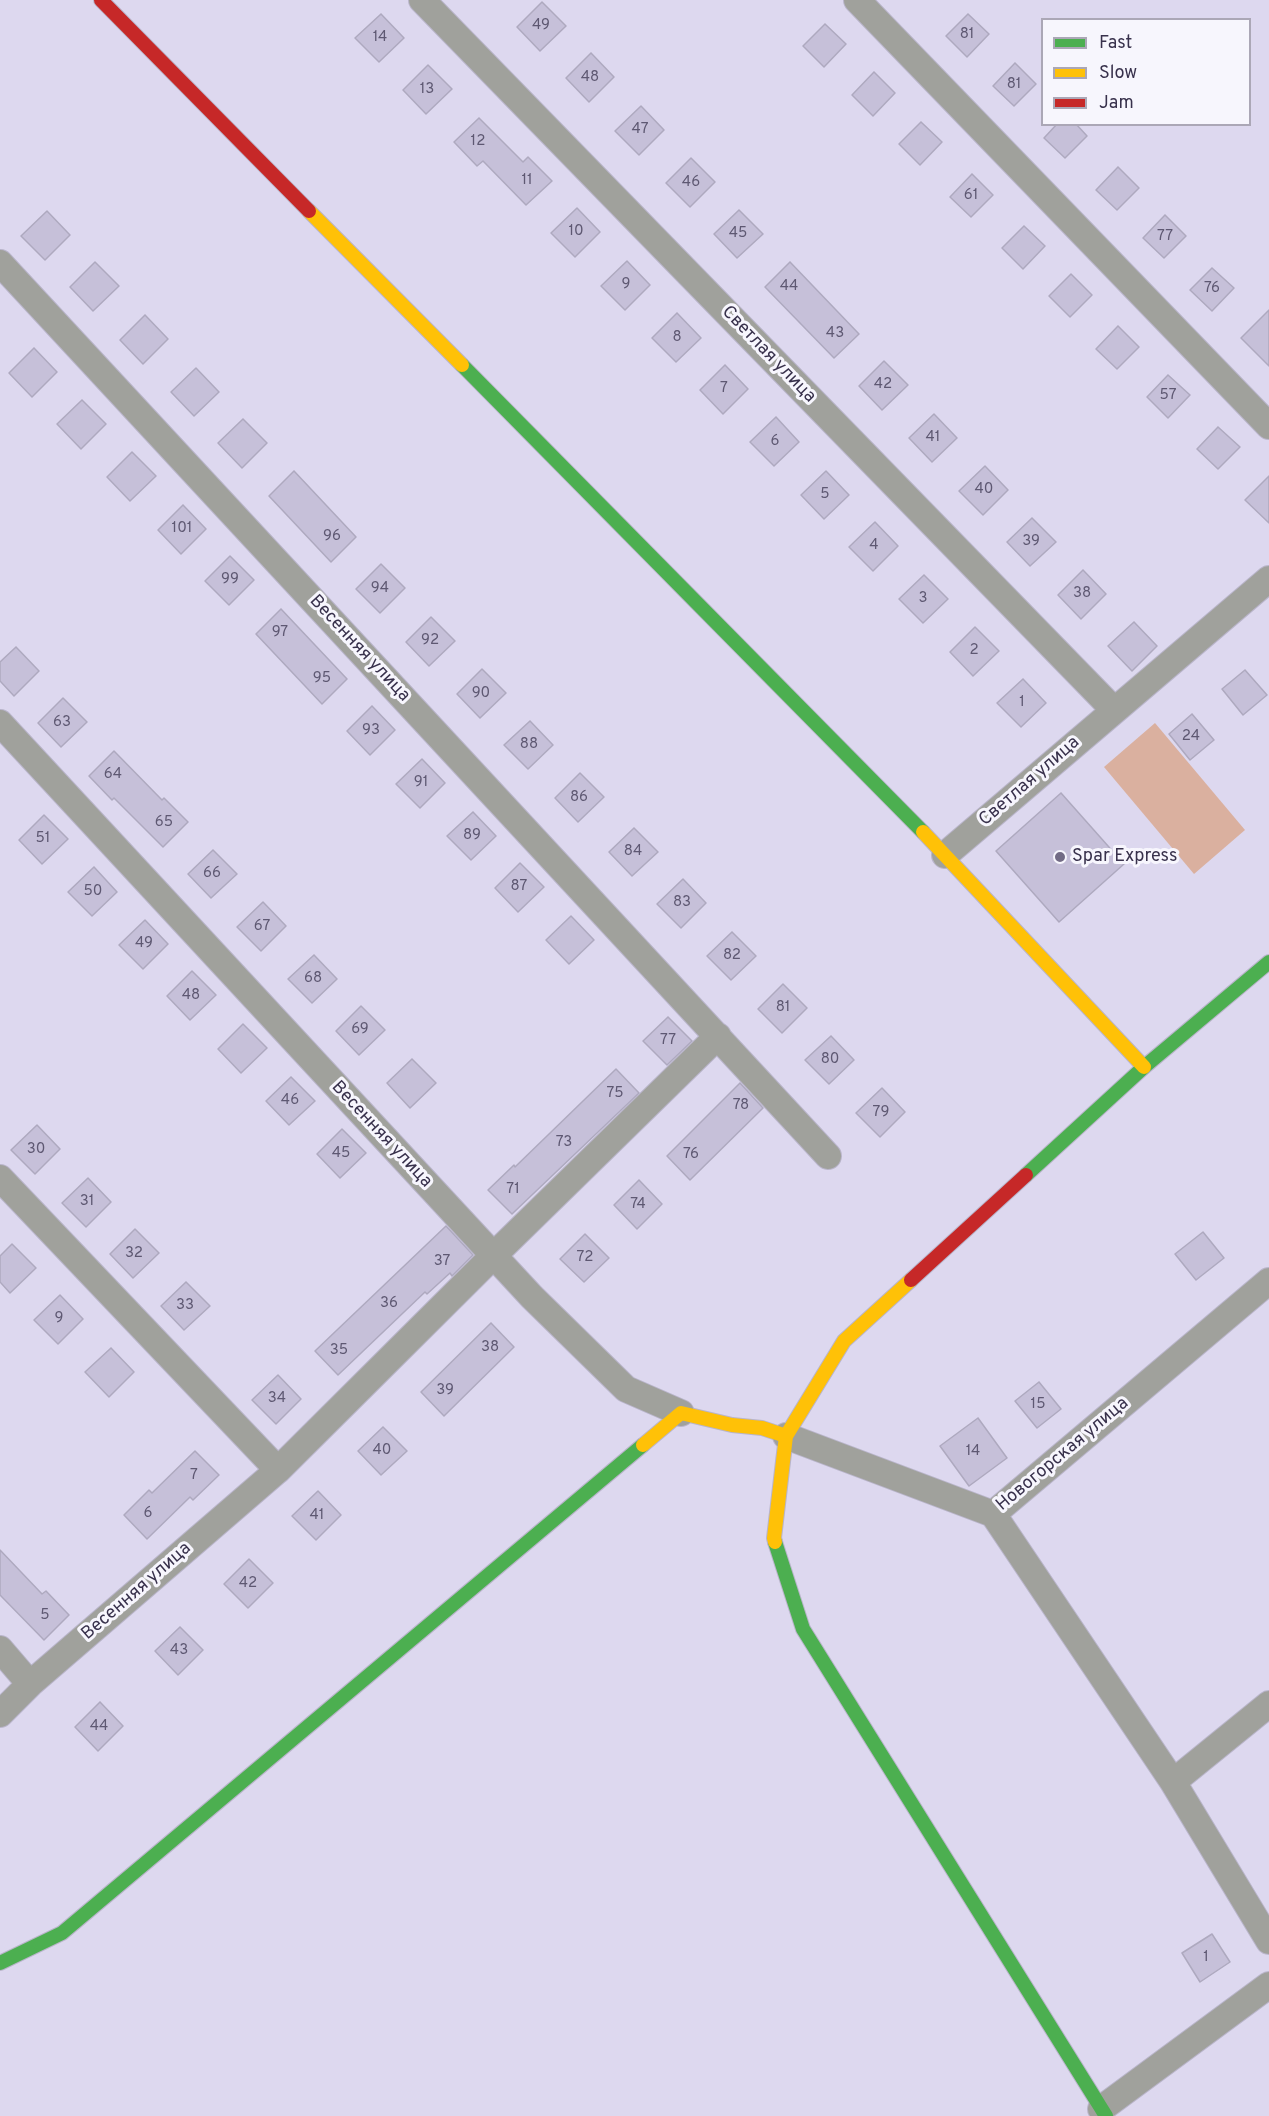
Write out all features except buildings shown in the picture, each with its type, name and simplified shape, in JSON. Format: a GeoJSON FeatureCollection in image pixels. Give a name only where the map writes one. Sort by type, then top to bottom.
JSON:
{"type":"FeatureCollection","features":[{"type":"Feature","properties":{"kind":"street"},"geometry":{"type":"LineString","coordinates":[[101,0],[945,855],[1144,1067]]}},
{"type":"Feature","properties":{"kind":"street","name":"Светлая улица"},"geometry":{"type":"LineString","coordinates":[[422,0],[1114,710]]}},
{"type":"Feature","properties":{"kind":"street"},"geometry":{"type":"LineString","coordinates":[[857,0],[1269,426]]}},
{"type":"Feature","properties":{"kind":"street","name":"Весенняя улица"},"geometry":{"type":"LineString","coordinates":[[0,262],[828,1156]]}},
{"type":"Feature","properties":{"kind":"street","name":"Светлая улица"},"geometry":{"type":"LineString","coordinates":[[945,855],[1269,579]]}},
{"type":"Feature","properties":{"kind":"street","name":"Весенняя улица"},"geometry":{"type":"LineString","coordinates":[[0,723],[493,1256]]}},
{"type":"Feature","properties":{"kind":"street"},"geometry":{"type":"LineString","coordinates":[[1269,962],[1144,1067],[844,1341],[786,1436],[774,1538],[803,1629],[1104,2113],[1269,1985]]}},
{"type":"Feature","properties":{"kind":"street","name":"Весенняя улица"},"geometry":{"type":"LineString","coordinates":[[0,1714],[30,1684],[278,1470],[718,1036]]}},
{"type":"Feature","properties":{"kind":"street"},"geometry":{"type":"LineString","coordinates":[[0,1178],[278,1470]]}},
{"type":"Feature","properties":{"kind":"street"},"geometry":{"type":"LineString","coordinates":[[493,1256],[626,1389],[681,1413],[732,1425],[762,1428],[786,1436],[993,1514]]}},
{"type":"Feature","properties":{"kind":"street","name":"Новогорская улица"},"geometry":{"type":"LineString","coordinates":[[1269,1281],[993,1514],[1173,1782],[1269,1941]]}},
{"type":"Feature","properties":{"kind":"street"},"geometry":{"type":"LineString","coordinates":[[0,1963],[62,1933],[681,1413]]}},
{"type":"Feature","properties":{"kind":"street"},"geometry":{"type":"LineString","coordinates":[[0,1649],[30,1684]]}},
{"type":"Feature","properties":{"kind":"street"},"geometry":{"type":"LineString","coordinates":[[1173,1782],[1269,1704]]}},
{"type":"Feature","properties":{"kind":"shaded area"},"geometry":{"type":"Polygon","coordinates":[[[1155,723],[1245,830],[1194,874],[1104,767],[1155,723]]]}},
{"type":"Feature","properties":{"kind":"traffic: fast"},"geometry":{"type":"LineString","coordinates":[[462,365],[923,832]]}},
{"type":"Feature","properties":{"kind":"traffic: fast"},"geometry":{"type":"LineString","coordinates":[[1026,1175],[1144,1067],[1269,962]]}},
{"type":"Feature","properties":{"kind":"traffic: fast"},"geometry":{"type":"LineString","coordinates":[[0,1963],[62,1933],[643,1445]]}},
{"type":"Feature","properties":{"kind":"traffic: fast"},"geometry":{"type":"LineString","coordinates":[[775,1542],[803,1629],[1106,2116]]}},
{"type":"Feature","properties":{"kind":"traffic: slow"},"geometry":{"type":"LineString","coordinates":[[309,211],[462,365]]}},
{"type":"Feature","properties":{"kind":"traffic: slow"},"geometry":{"type":"LineString","coordinates":[[923,832],[1144,1067]]}},
{"type":"Feature","properties":{"kind":"traffic: slow"},"geometry":{"type":"LineString","coordinates":[[775,1542],[786,1436],[844,1341],[911,1280]]}},
{"type":"Feature","properties":{"kind":"traffic: slow"},"geometry":{"type":"LineString","coordinates":[[643,1445],[681,1413],[732,1425],[762,1428],[786,1436]]}},
{"type":"Feature","properties":{"kind":"traffic: jam"},"geometry":{"type":"LineString","coordinates":[[101,0],[309,211]]}},
{"type":"Feature","properties":{"kind":"traffic: jam"},"geometry":{"type":"LineString","coordinates":[[911,1280],[1026,1175]]}},
{"type":"Feature","properties":{"kind":"place","name":"Spar Express"},"geometry":{"type":"Point","coordinates":[1060,857]}}]}
